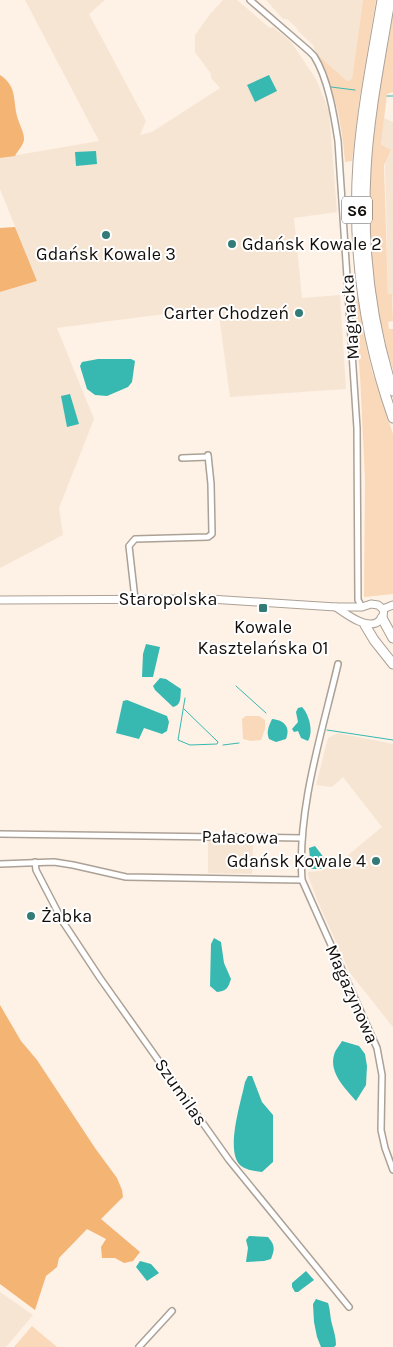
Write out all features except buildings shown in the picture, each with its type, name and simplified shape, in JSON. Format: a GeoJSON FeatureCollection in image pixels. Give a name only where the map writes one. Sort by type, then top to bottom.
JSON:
{"type":"FeatureCollection","features":[{"type":"Feature","properties":{"kind":"highway","name":"S6"},"geometry":{"type":"LineString","coordinates":[[382,0],[365,103],[358,162],[358,254],[368,331],[377,369],[393,418]]}},
{"type":"Feature","properties":{"kind":"highway","name":"S6"},"geometry":{"type":"LineString","coordinates":[[390,0],[368,142],[365,200],[366,250],[372,299],[382,350],[393,391]]}},
{"type":"Feature","properties":{"kind":"highway"},"geometry":{"type":"LineString","coordinates":[[382,613],[393,638]]}},
{"type":"Feature","properties":{"kind":"highway"},"geometry":{"type":"LineString","coordinates":[[362,622],[393,664]]}},
{"type":"Feature","properties":{"kind":"main road","name":"Staropolska"},"geometry":{"type":"LineString","coordinates":[[0,600],[218,599],[336,607],[362,606]]}},
{"type":"Feature","properties":{"kind":"main road"},"geometry":{"type":"LineString","coordinates":[[382,613],[376,605],[362,606],[358,613],[362,622],[377,623],[382,613],[393,605]]}},
{"type":"Feature","properties":{"kind":"main road","name":"Staropolska"},"geometry":{"type":"LineString","coordinates":[[336,607],[353,619],[362,622]]}},
{"type":"Feature","properties":{"kind":"street","name":"Magnacka"},"geometry":{"type":"LineString","coordinates":[[250,0],[314,56],[330,99],[335,119],[357,428],[358,600],[362,606]]}},
{"type":"Feature","properties":{"kind":"street"},"geometry":{"type":"LineString","coordinates":[[135,599],[129,546],[135,539],[145,537],[208,537],[212,534],[211,484],[208,456],[182,458]]}},
{"type":"Feature","properties":{"kind":"street","name":"Pałacowa"},"geometry":{"type":"LineString","coordinates":[[0,834],[302,838],[316,760],[338,664]]}},
{"type":"Feature","properties":{"kind":"street","name":"Magazynowa"},"geometry":{"type":"LineString","coordinates":[[302,838],[302,880],[377,1048],[382,1075],[381,1130],[393,1170]]}},
{"type":"Feature","properties":{"kind":"street"},"geometry":{"type":"LineString","coordinates":[[0,864],[35,862],[73,865],[126,877],[302,880]]}},
{"type":"Feature","properties":{"kind":"street","name":"Szumilas"},"geometry":{"type":"LineString","coordinates":[[35,862],[36,870],[63,922],[100,978],[239,1174],[349,1307]]}},
{"type":"Feature","properties":{"kind":"street"},"geometry":{"type":"LineString","coordinates":[[139,1347],[172,1311]]}},
{"type":"Feature","properties":{"kind":"shaded area"},"geometry":{"type":"Polygon","coordinates":[[[25,0],[105,0],[89,14],[146,121],[140,135],[152,132],[220,88],[211,78],[211,74],[195,52],[195,35],[223,0],[237,0],[270,28],[273,27],[291,42],[316,79],[329,111],[337,212],[294,218],[302,298],[340,295],[346,389],[230,397],[218,307],[57,328],[94,419],[59,508],[63,535],[0,568],[0,292],[37,281],[0,189],[0,158],[99,141],[25,0]]]}},
{"type":"Feature","properties":{"kind":"shaded area"},"geometry":{"type":"Polygon","coordinates":[[[266,0],[363,0],[352,79],[347,81],[315,52],[313,45],[297,28],[287,19],[283,19],[266,0]]]}},
{"type":"Feature","properties":{"kind":"shaded area"},"geometry":{"type":"Polygon","coordinates":[[[363,0],[376,0],[359,102],[352,161],[345,162],[337,106],[329,80],[317,54],[347,81],[352,79],[363,0]]]}},
{"type":"Feature","properties":{"kind":"shaded area"},"geometry":{"type":"Polygon","coordinates":[[[393,15],[393,92],[387,94],[381,145],[391,150],[384,165],[388,294],[392,294],[393,321],[388,322],[389,329],[393,329],[393,370],[374,286],[368,200],[374,130],[393,15]]]}},
{"type":"Feature","properties":{"kind":"shaded area"},"geometry":{"type":"Polygon","coordinates":[[[0,75],[12,88],[24,141],[15,156],[0,158],[0,75]]]}},
{"type":"Feature","properties":{"kind":"shaded area"},"geometry":{"type":"Polygon","coordinates":[[[384,118],[393,122],[393,304],[392,294],[388,294],[385,162],[381,145],[384,118]]]}},
{"type":"Feature","properties":{"kind":"shaded area"},"geometry":{"type":"Polygon","coordinates":[[[15,227],[37,281],[0,292],[0,228],[15,227]]]}},
{"type":"Feature","properties":{"kind":"shaded area"},"geometry":{"type":"Polygon","coordinates":[[[358,297],[363,332],[372,371],[393,434],[393,594],[364,597],[365,480],[360,375],[353,298],[358,297]]]}},
{"type":"Feature","properties":{"kind":"shaded area"},"geometry":{"type":"Polygon","coordinates":[[[246,716],[259,716],[265,720],[265,729],[261,740],[251,741],[243,739],[242,719],[246,716]]]}},
{"type":"Feature","properties":{"kind":"shaded area"},"geometry":{"type":"Polygon","coordinates":[[[338,733],[393,744],[393,1027],[350,973],[308,875],[308,872],[321,871],[333,864],[335,866],[382,827],[343,777],[332,787],[316,785],[328,738],[338,733]]]}},
{"type":"Feature","properties":{"kind":"shaded area"},"geometry":{"type":"Polygon","coordinates":[[[208,838],[249,839],[253,841],[252,874],[208,873],[208,838]]]}},
{"type":"Feature","properties":{"kind":"shaded area"},"geometry":{"type":"Polygon","coordinates":[[[0,1005],[21,1041],[37,1060],[117,1178],[123,1197],[101,1219],[140,1252],[133,1261],[124,1263],[115,1258],[102,1258],[101,1247],[106,1239],[87,1229],[59,1258],[57,1267],[46,1276],[35,1310],[0,1284],[0,1005]]]}},
{"type":"Feature","properties":{"kind":"shaded area"},"geometry":{"type":"Polygon","coordinates":[[[0,1292],[33,1315],[6,1347],[0,1347],[0,1292]]]}},
{"type":"Feature","properties":{"kind":"shaded area"},"geometry":{"type":"Polygon","coordinates":[[[32,1326],[57,1347],[14,1347],[32,1326]]]}},
{"type":"Feature","properties":{"kind":"water"},"geometry":{"type":"Polygon","coordinates":[[[269,75],[277,91],[255,102],[247,85],[269,75]]]}},
{"type":"Feature","properties":{"kind":"water"},"geometry":{"type":"Polygon","coordinates":[[[96,151],[97,164],[76,166],[75,152],[96,151]]]}},
{"type":"Feature","properties":{"kind":"water"},"geometry":{"type":"Polygon","coordinates":[[[98,359],[131,359],[135,361],[132,382],[128,387],[107,396],[95,395],[87,389],[80,366],[82,362],[98,359]]]}},
{"type":"Feature","properties":{"kind":"water"},"geometry":{"type":"Polygon","coordinates":[[[70,394],[79,424],[67,427],[61,396],[70,394]]]}},
{"type":"Feature","properties":{"kind":"water"},"geometry":{"type":"Polygon","coordinates":[[[146,644],[160,647],[153,677],[142,677],[143,654],[146,644]]]}},
{"type":"Feature","properties":{"kind":"water"},"geometry":{"type":"Polygon","coordinates":[[[160,678],[166,679],[181,689],[180,700],[176,706],[173,707],[155,690],[153,686],[160,678]]]}},
{"type":"Feature","properties":{"kind":"water"},"geometry":{"type":"Polygon","coordinates":[[[127,700],[167,716],[169,722],[167,731],[162,734],[144,728],[139,739],[116,733],[123,701],[127,700]]]}},
{"type":"Feature","properties":{"kind":"water"},"geometry":{"type":"Polygon","coordinates":[[[302,707],[310,723],[311,733],[308,741],[301,738],[298,731],[294,732],[292,729],[298,722],[296,712],[298,708],[302,707]]]}},
{"type":"Feature","properties":{"kind":"water"},"geometry":{"type":"Polygon","coordinates":[[[272,719],[280,721],[285,725],[288,731],[286,739],[276,742],[269,739],[268,731],[272,719]]]}},
{"type":"Feature","properties":{"kind":"water"},"geometry":{"type":"Polygon","coordinates":[[[315,846],[328,863],[321,869],[311,869],[309,848],[315,846]]]}},
{"type":"Feature","properties":{"kind":"water"},"geometry":{"type":"Polygon","coordinates":[[[214,938],[221,942],[224,963],[231,979],[227,988],[217,992],[210,986],[211,944],[214,938]]]}},
{"type":"Feature","properties":{"kind":"water"},"geometry":{"type":"Polygon","coordinates":[[[342,1041],[359,1046],[365,1054],[367,1066],[366,1085],[356,1101],[339,1080],[334,1068],[335,1053],[342,1041]]]}},
{"type":"Feature","properties":{"kind":"water"},"geometry":{"type":"Polygon","coordinates":[[[248,1076],[252,1076],[262,1102],[273,1115],[273,1162],[262,1172],[244,1168],[235,1157],[234,1136],[245,1082],[248,1076]]]}},
{"type":"Feature","properties":{"kind":"water"},"geometry":{"type":"Polygon","coordinates":[[[249,1236],[268,1237],[274,1247],[271,1259],[246,1262],[248,1248],[246,1240],[249,1236]]]}},
{"type":"Feature","properties":{"kind":"water"},"geometry":{"type":"Polygon","coordinates":[[[140,1261],[151,1264],[159,1273],[147,1281],[136,1267],[140,1261]]]}},
{"type":"Feature","properties":{"kind":"water"},"geometry":{"type":"Polygon","coordinates":[[[306,1271],[314,1280],[298,1292],[295,1292],[292,1283],[306,1271]]]}},
{"type":"Feature","properties":{"kind":"water"},"geometry":{"type":"Polygon","coordinates":[[[316,1299],[328,1303],[336,1339],[334,1347],[321,1347],[317,1337],[313,1304],[316,1299]]]}},
{"type":"Feature","properties":{"kind":"waterway"},"geometry":{"type":"LineString","coordinates":[[331,87],[355,90]]}},
{"type":"Feature","properties":{"kind":"waterway"},"geometry":{"type":"LineString","coordinates":[[387,96],[393,96]]}},
{"type":"Feature","properties":{"kind":"waterway"},"geometry":{"type":"LineString","coordinates":[[236,686],[266,713]]}},
{"type":"Feature","properties":{"kind":"waterway"},"geometry":{"type":"LineString","coordinates":[[184,709],[218,742],[217,744],[190,745],[178,740],[185,698]]}},
{"type":"Feature","properties":{"kind":"waterway"},"geometry":{"type":"LineString","coordinates":[[327,730],[393,740]]}},
{"type":"Feature","properties":{"kind":"waterway"},"geometry":{"type":"LineString","coordinates":[[223,745],[239,743]]}},
{"type":"Feature","properties":{"kind":"place","name":"Gdańsk Kowale 3"},"geometry":{"type":"Point","coordinates":[106,235]}},
{"type":"Feature","properties":{"kind":"place","name":"Gdańsk Kowale 2"},"geometry":{"type":"Point","coordinates":[232,244]}},
{"type":"Feature","properties":{"kind":"place","name":"Carter Chodzeń"},"geometry":{"type":"Point","coordinates":[299,313]}},
{"type":"Feature","properties":{"kind":"place","name":"Kowale Kasztelańska 01"},"geometry":{"type":"Point","coordinates":[263,608]}},
{"type":"Feature","properties":{"kind":"place","name":"Gdańsk Kowale 4"},"geometry":{"type":"Point","coordinates":[376,861]}},
{"type":"Feature","properties":{"kind":"place","name":"Żabka"},"geometry":{"type":"Point","coordinates":[31,916]}}]}
